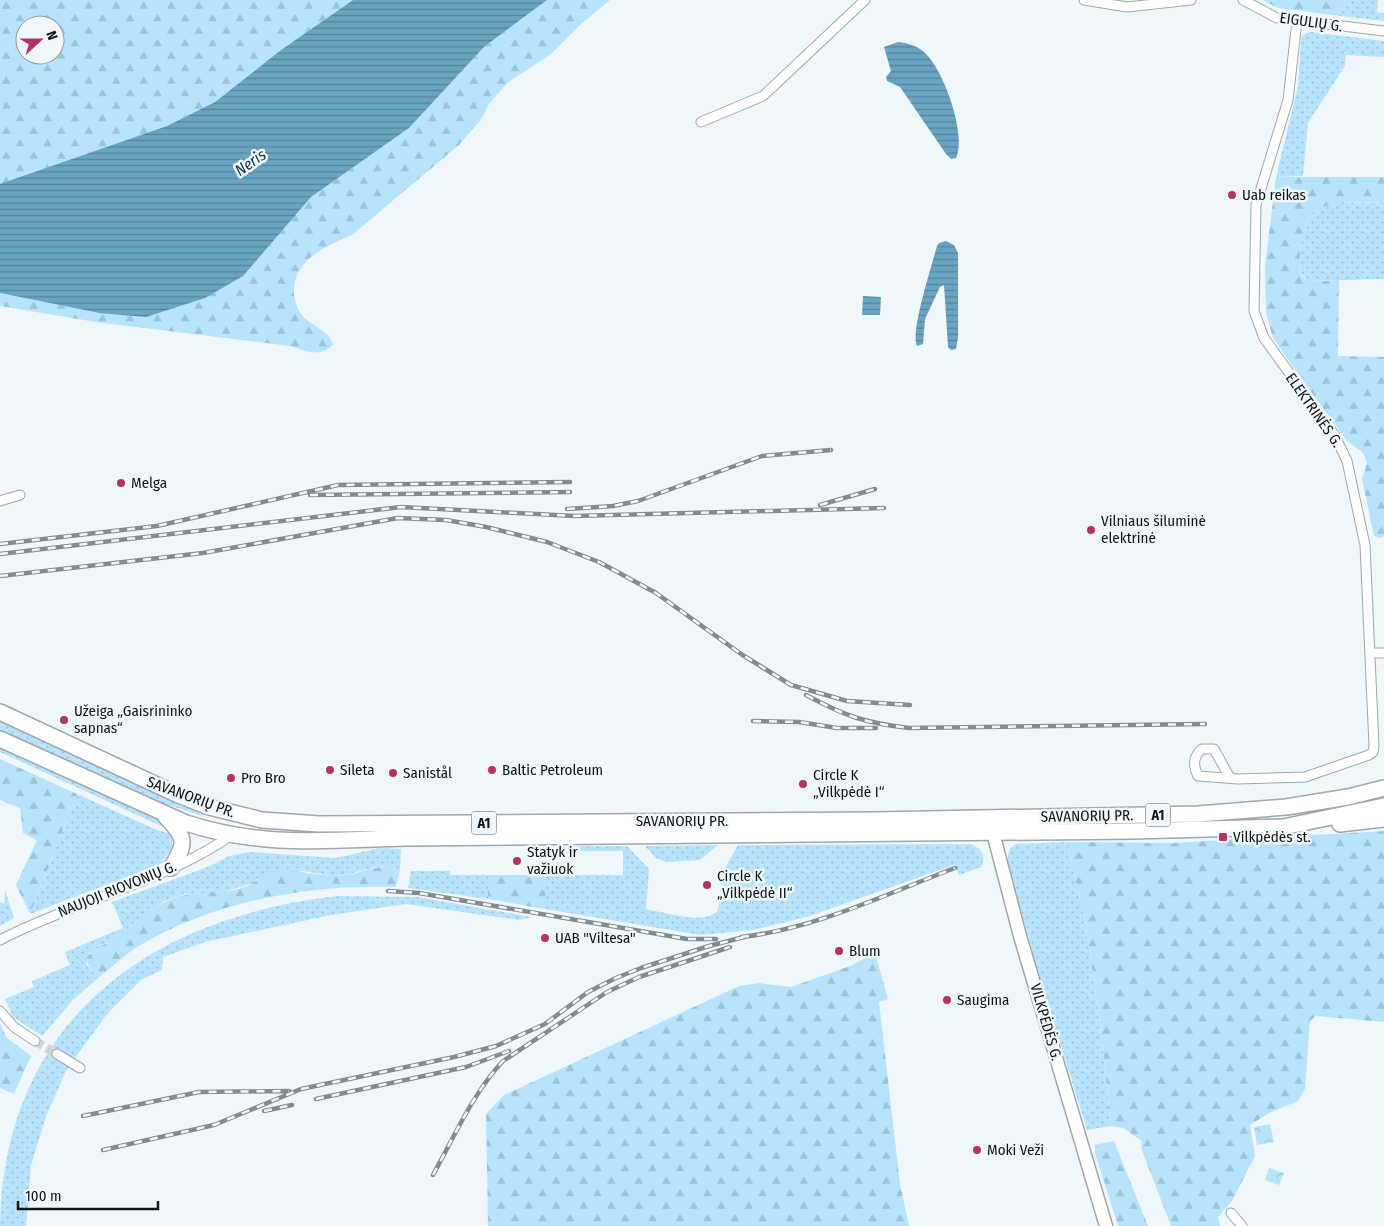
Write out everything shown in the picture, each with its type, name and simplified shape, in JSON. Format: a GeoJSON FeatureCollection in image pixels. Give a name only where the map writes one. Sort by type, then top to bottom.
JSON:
{"type":"FeatureCollection","features":[{"type":"Feature","properties":{"kind":"highway","name":"SAVANORIŲ PR."},"geometry":{"type":"LineString","coordinates":[[0,712],[174,793],[223,811],[245,816],[319,824],[990,817],[1242,812],[1325,801],[1384,788]]}},
{"type":"Feature","properties":{"kind":"highway","name":"SAVANORIŲ PR."},"geometry":{"type":"LineString","coordinates":[[0,739],[162,813],[194,825],[232,835],[316,842],[406,838],[1283,827],[1384,806]]}},
{"type":"Feature","properties":{"kind":"highway"},"geometry":{"type":"LineString","coordinates":[[1325,801],[1384,779]]}},
{"type":"Feature","properties":{"kind":"highway"},"geometry":{"type":"LineString","coordinates":[[162,813],[179,831],[184,841],[182,850],[171,868]]}},
{"type":"Feature","properties":{"kind":"highway"},"geometry":{"type":"LineString","coordinates":[[232,835],[245,816]]}},
{"type":"Feature","properties":{"kind":"highway"},"geometry":{"type":"LineString","coordinates":[[1283,827],[1384,819]]}},
{"type":"Feature","properties":{"kind":"main road","name":"VILKPĖDĖS G."},"geometry":{"type":"LineString","coordinates":[[990,817],[992,832],[1020,936],[1106,1226]]}},
{"type":"Feature","properties":{"kind":"street"},"geometry":{"type":"LineString","coordinates":[[701,122],[764,96],[865,0]]}},
{"type":"Feature","properties":{"kind":"street"},"geometry":{"type":"LineString","coordinates":[[1084,0],[1127,6],[1191,0]]}},
{"type":"Feature","properties":{"kind":"street","name":"EIGULIŲ G."},"geometry":{"type":"LineString","coordinates":[[1243,0],[1276,18],[1384,32]]}},
{"type":"Feature","properties":{"kind":"street","name":"ELEKTRINĖS G."},"geometry":{"type":"LineString","coordinates":[[1230,778],[1238,780],[1305,777],[1328,771],[1373,752],[1372,653],[1365,545],[1347,462],[1335,436],[1264,338],[1254,310],[1256,205],[1288,100],[1297,21]]}},
{"type":"Feature","properties":{"kind":"street"},"geometry":{"type":"LineString","coordinates":[[0,501],[20,495]]}},
{"type":"Feature","properties":{"kind":"street"},"geometry":{"type":"LineString","coordinates":[[1372,653],[1384,653]]}},
{"type":"Feature","properties":{"kind":"street","name":"NAUJOJI RIOVONIŲ G."},"geometry":{"type":"LineString","coordinates":[[0,940],[34,923],[171,868],[214,848],[232,835]]}},
{"type":"Feature","properties":{"kind":"street"},"geometry":{"type":"LineString","coordinates":[[0,1011],[14,1027],[35,1041]]}},
{"type":"Feature","properties":{"kind":"street"},"geometry":{"type":"LineString","coordinates":[[57,1054],[80,1068]]}},
{"type":"Feature","properties":{"kind":"street"},"geometry":{"type":"LineString","coordinates":[[1231,1213],[1242,1226]]}},
{"type":"Feature","properties":{"kind":"green space"},"geometry":{"type":"Polygon","coordinates":[[[0,0],[353,0],[281,50],[215,102],[167,126],[4,185],[0,184],[0,0]]]}},
{"type":"Feature","properties":{"kind":"green space"},"geometry":{"type":"Polygon","coordinates":[[[547,0],[610,0],[581,24],[550,55],[507,83],[489,104],[482,118],[459,145],[352,235],[322,249],[305,263],[299,271],[295,281],[294,292],[297,306],[305,318],[324,332],[331,340],[333,345],[328,349],[312,352],[290,346],[96,322],[0,306],[0,293],[99,313],[286,223],[311,197],[409,128],[484,47],[547,0]]]}},
{"type":"Feature","properties":{"kind":"green space"},"geometry":{"type":"Polygon","coordinates":[[[1262,0],[1344,0],[1341,16],[1278,8],[1262,0]]]}},
{"type":"Feature","properties":{"kind":"green space"},"geometry":{"type":"Polygon","coordinates":[[[1344,0],[1378,0],[1377,12],[1384,13],[1384,21],[1341,16],[1344,0]]]}},
{"type":"Feature","properties":{"kind":"green space"},"geometry":{"type":"Polygon","coordinates":[[[1311,32],[1384,41],[1384,57],[1346,55],[1345,66],[1308,123],[1303,176],[1276,177],[1298,86],[1301,39],[1304,34],[1311,32]]]}},
{"type":"Feature","properties":{"kind":"green space"},"geometry":{"type":"Polygon","coordinates":[[[1276,177],[1384,177],[1384,203],[1337,203],[1328,205],[1310,214],[1299,260],[1302,276],[1307,280],[1339,280],[1338,356],[1384,357],[1384,536],[1380,538],[1374,536],[1362,479],[1367,463],[1363,453],[1346,440],[1273,338],[1266,313],[1265,266],[1276,177]]]}},
{"type":"Feature","properties":{"kind":"green space"},"geometry":{"type":"Polygon","coordinates":[[[1343,202],[1384,203],[1384,279],[1308,281],[1302,275],[1299,259],[1300,250],[1310,214],[1323,205],[1343,202]]]}},
{"type":"Feature","properties":{"kind":"green space"},"geometry":{"type":"Polygon","coordinates":[[[0,720],[170,800],[204,813],[203,816],[153,800],[0,730],[0,720]]]}},
{"type":"Feature","properties":{"kind":"green space"},"geometry":{"type":"Polygon","coordinates":[[[0,745],[160,819],[164,825],[161,826],[0,752],[0,745]]]}},
{"type":"Feature","properties":{"kind":"green space"},"geometry":{"type":"Polygon","coordinates":[[[0,759],[77,794],[30,914],[16,885],[37,840],[23,833],[20,808],[0,800],[0,759]]]}},
{"type":"Feature","properties":{"kind":"green space"},"geometry":{"type":"Polygon","coordinates":[[[77,794],[157,830],[172,834],[172,848],[161,864],[30,914],[77,794]]]}},
{"type":"Feature","properties":{"kind":"green space"},"geometry":{"type":"Polygon","coordinates":[[[1384,794],[1384,800],[1318,813],[1231,820],[1303,812],[1384,794]]]}},
{"type":"Feature","properties":{"kind":"green space"},"geometry":{"type":"Polygon","coordinates":[[[1384,831],[1384,1022],[1316,1016],[1310,1021],[1305,1089],[1298,1101],[1269,1113],[1250,1125],[1255,1156],[1232,1201],[1218,1217],[1220,1226],[1171,1226],[1141,1148],[1142,1141],[1123,1128],[1111,1126],[1099,1015],[1085,921],[1067,842],[1173,843],[1384,831]]]}},
{"type":"Feature","properties":{"kind":"green space"},"geometry":{"type":"Polygon","coordinates":[[[1067,842],[1085,921],[1099,1015],[1111,1126],[1087,1130],[1036,964],[1007,860],[1010,848],[1016,844],[1067,842]]]}},
{"type":"Feature","properties":{"kind":"green space"},"geometry":{"type":"Polygon","coordinates":[[[971,844],[982,853],[983,863],[981,867],[959,875],[954,865],[807,917],[753,930],[700,935],[545,909],[545,875],[623,875],[623,851],[576,851],[576,846],[627,846],[649,869],[646,909],[695,918],[712,915],[718,910],[726,866],[738,845],[971,844]]]}},
{"type":"Feature","properties":{"kind":"green space"},"geometry":{"type":"Polygon","coordinates":[[[718,845],[700,860],[666,862],[656,858],[645,846],[718,845]]]}},
{"type":"Feature","properties":{"kind":"green space"},"geometry":{"type":"Polygon","coordinates":[[[379,848],[401,849],[400,870],[388,866],[376,867],[333,876],[303,871],[258,878],[254,883],[218,893],[186,894],[164,901],[114,939],[88,954],[87,965],[98,978],[74,999],[42,1036],[13,1017],[5,999],[34,987],[32,981],[70,965],[65,952],[123,928],[112,902],[210,866],[229,856],[250,852],[336,858],[379,848]]]}},
{"type":"Feature","properties":{"kind":"green space"},"geometry":{"type":"Polygon","coordinates":[[[388,866],[400,870],[396,887],[329,889],[262,899],[230,907],[167,931],[137,947],[98,978],[88,963],[87,959],[93,952],[121,934],[156,907],[175,898],[246,887],[271,872],[290,871],[339,876],[388,866]]]}},
{"type":"Feature","properties":{"kind":"green space"},"geometry":{"type":"Polygon","coordinates":[[[411,871],[450,871],[450,875],[488,875],[488,899],[408,888],[411,871]]]}},
{"type":"Feature","properties":{"kind":"green space"},"geometry":{"type":"Polygon","coordinates":[[[488,875],[545,875],[545,909],[488,899],[488,875]]]}},
{"type":"Feature","properties":{"kind":"green space"},"geometry":{"type":"Polygon","coordinates":[[[5,890],[14,918],[0,926],[0,902],[4,904],[5,890]]]}},
{"type":"Feature","properties":{"kind":"green space"},"geometry":{"type":"Polygon","coordinates":[[[338,896],[418,897],[532,917],[519,920],[406,904],[331,915],[205,942],[163,957],[162,970],[141,980],[107,1014],[67,1069],[47,1114],[31,1165],[26,1226],[0,1226],[8,1154],[27,1091],[58,1037],[99,992],[148,956],[205,928],[269,908],[338,896]]]}},
{"type":"Feature","properties":{"kind":"green space"},"geometry":{"type":"Polygon","coordinates":[[[875,953],[888,999],[879,1002],[900,1184],[909,1226],[488,1226],[486,1114],[504,1095],[739,986],[759,983],[791,987],[850,966],[875,953]]]}},
{"type":"Feature","properties":{"kind":"green space"},"geometry":{"type":"Polygon","coordinates":[[[0,1023],[6,1037],[31,1056],[14,1094],[0,1088],[0,1023]]]}},
{"type":"Feature","properties":{"kind":"green space"},"geometry":{"type":"Polygon","coordinates":[[[1270,1124],[1274,1142],[1257,1145],[1254,1127],[1270,1124]]]}},
{"type":"Feature","properties":{"kind":"green space"},"geometry":{"type":"Polygon","coordinates":[[[1114,1141],[1148,1226],[1118,1226],[1095,1153],[1095,1145],[1114,1141]]]}},
{"type":"Feature","properties":{"kind":"green space"},"geometry":{"type":"Polygon","coordinates":[[[1269,1168],[1284,1173],[1279,1185],[1265,1180],[1269,1168]]]}},
{"type":"Feature","properties":{"kind":"water","name":"Neris"},"geometry":{"type":"Polygon","coordinates":[[[353,0],[547,0],[484,47],[409,128],[311,197],[243,276],[205,298],[146,317],[99,313],[0,293],[0,184],[167,126],[215,102],[281,50],[353,0]]]}},
{"type":"Feature","properties":{"kind":"water"},"geometry":{"type":"Polygon","coordinates":[[[898,42],[913,45],[923,51],[933,62],[940,74],[956,120],[959,148],[956,158],[951,159],[946,154],[900,87],[887,81],[886,77],[891,71],[884,47],[898,42]]]}},
{"type":"Feature","properties":{"kind":"water"},"geometry":{"type":"Polygon","coordinates":[[[946,241],[954,245],[958,253],[958,338],[956,349],[951,350],[948,347],[944,285],[940,287],[925,319],[923,344],[917,346],[916,338],[919,313],[937,246],[939,243],[946,241]]]}},
{"type":"Feature","properties":{"kind":"water"},"geometry":{"type":"Polygon","coordinates":[[[863,296],[881,297],[880,315],[862,315],[863,296]]]}},
{"type":"Feature","properties":{"kind":"tunnel"},"geometry":{"type":"LineString","coordinates":[[35,1041],[57,1054]]}},
{"type":"Feature","properties":{"kind":"railway"},"geometry":{"type":"LineString","coordinates":[[567,509],[613,506],[638,501],[762,456],[831,450]]}},
{"type":"Feature","properties":{"kind":"railway"},"geometry":{"type":"LineString","coordinates":[[0,544],[157,526],[338,485],[570,482]]}},
{"type":"Feature","properties":{"kind":"railway"},"geometry":{"type":"LineString","coordinates":[[820,505],[875,489]]}},
{"type":"Feature","properties":{"kind":"railway"},"geometry":{"type":"LineString","coordinates":[[310,495],[570,492]]}},
{"type":"Feature","properties":{"kind":"railway"},"geometry":{"type":"LineString","coordinates":[[0,554],[401,507],[574,516],[884,508]]}},
{"type":"Feature","properties":{"kind":"railway"},"geometry":{"type":"LineString","coordinates":[[0,576],[203,553],[398,518],[446,520],[486,527],[547,542],[599,562],[656,593],[741,654],[791,685],[847,701],[910,705]]}},
{"type":"Feature","properties":{"kind":"railway"},"geometry":{"type":"LineString","coordinates":[[806,695],[832,708],[867,721],[909,728],[1205,724]]}},
{"type":"Feature","properties":{"kind":"railway"},"geometry":{"type":"LineString","coordinates":[[753,721],[799,722],[837,728],[876,728]]}},
{"type":"Feature","properties":{"kind":"railway"},"geometry":{"type":"LineString","coordinates":[[741,937],[769,933],[823,919],[955,868]]}},
{"type":"Feature","properties":{"kind":"railway"},"geometry":{"type":"LineString","coordinates":[[388,891],[419,893],[687,939],[716,939]]}},
{"type":"Feature","properties":{"kind":"railway"},"geometry":{"type":"LineString","coordinates":[[103,1150],[214,1125],[301,1089],[454,1057],[496,1046],[545,1024],[588,992],[616,978],[709,946],[748,936]]}},
{"type":"Feature","properties":{"kind":"railway"},"geometry":{"type":"LineString","coordinates":[[433,1175],[473,1101],[503,1061],[607,992],[639,977],[730,947]]}},
{"type":"Feature","properties":{"kind":"railway"},"geometry":{"type":"LineString","coordinates":[[316,1099],[466,1067],[509,1051]]}},
{"type":"Feature","properties":{"kind":"railway"},"geometry":{"type":"LineString","coordinates":[[83,1116],[199,1092],[289,1091]]}},
{"type":"Feature","properties":{"kind":"railway"},"geometry":{"type":"LineString","coordinates":[[264,1111],[292,1105]]}},
{"type":"Feature","properties":{"kind":"place","name":"Uab reikas"},"geometry":{"type":"Point","coordinates":[1232,195]}},
{"type":"Feature","properties":{"kind":"place","name":"Melga"},"geometry":{"type":"Point","coordinates":[121,483]}},
{"type":"Feature","properties":{"kind":"place","name":"Vilniaus šiluminė elektrinė"},"geometry":{"type":"Point","coordinates":[1091,530]}},
{"type":"Feature","properties":{"kind":"place","name":"Užeiga „Gaisrininko sapnas“"},"geometry":{"type":"Point","coordinates":[64,720]}},
{"type":"Feature","properties":{"kind":"place","name":"Sileta"},"geometry":{"type":"Point","coordinates":[330,770]}},
{"type":"Feature","properties":{"kind":"place","name":"Baltic Petroleum"},"geometry":{"type":"Point","coordinates":[492,770]}},
{"type":"Feature","properties":{"kind":"place","name":"Sanistål"},"geometry":{"type":"Point","coordinates":[393,773]}},
{"type":"Feature","properties":{"kind":"place","name":"Pro Bro"},"geometry":{"type":"Point","coordinates":[231,778]}},
{"type":"Feature","properties":{"kind":"place","name":"Circle K „Vilkpėdė I“"},"geometry":{"type":"Point","coordinates":[803,784]}},
{"type":"Feature","properties":{"kind":"place","name":"Vilkpėdės st."},"geometry":{"type":"Point","coordinates":[1223,837]}},
{"type":"Feature","properties":{"kind":"place","name":"Statyk ir važiuok"},"geometry":{"type":"Point","coordinates":[517,861]}},
{"type":"Feature","properties":{"kind":"place","name":"Circle K „Vilkpėdė II“"},"geometry":{"type":"Point","coordinates":[707,885]}},
{"type":"Feature","properties":{"kind":"place","name":"UAB \"Viltesa\""},"geometry":{"type":"Point","coordinates":[545,938]}},
{"type":"Feature","properties":{"kind":"place","name":"Blum"},"geometry":{"type":"Point","coordinates":[839,951]}},
{"type":"Feature","properties":{"kind":"place","name":"Saugima"},"geometry":{"type":"Point","coordinates":[947,1000]}},
{"type":"Feature","properties":{"kind":"place","name":"Moki Veži"},"geometry":{"type":"Point","coordinates":[977,1150]}}]}
